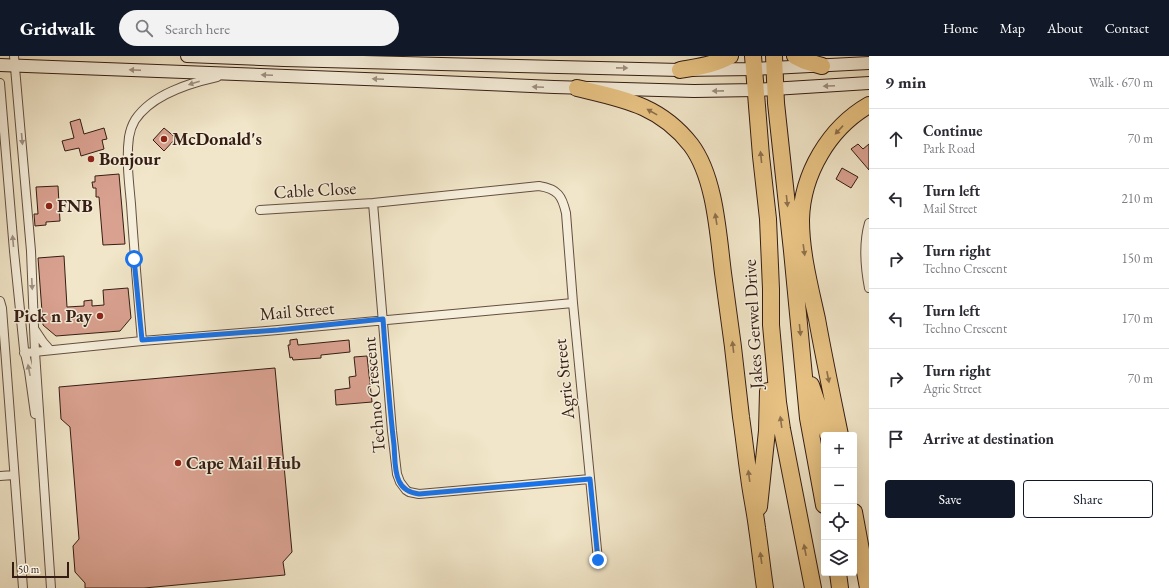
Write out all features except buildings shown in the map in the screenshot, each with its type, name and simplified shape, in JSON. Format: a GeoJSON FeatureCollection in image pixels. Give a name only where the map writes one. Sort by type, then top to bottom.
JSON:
{"type":"FeatureCollection","features":[{"type":"Feature","properties":{"kind":"highway"},"geometry":{"type":"LineString","coordinates":[[680,70],[711,64],[730,56]]}},
{"type":"Feature","properties":{"kind":"highway"},"geometry":{"type":"LineString","coordinates":[[795,56],[805,61],[822,66]]}},
{"type":"Feature","properties":{"kind":"highway","name":"Jakes Gerwel Drive"},"geometry":{"type":"LineString","coordinates":[[754,62],[768,219],[776,383],[782,429],[813,588]]}},
{"type":"Feature","properties":{"kind":"highway"},"geometry":{"type":"LineString","coordinates":[[774,62],[775,89],[808,418],[824,504]]}},
{"type":"Feature","properties":{"kind":"highway"},"geometry":{"type":"LineString","coordinates":[[577,88],[632,102],[663,118],[692,146],[704,169],[710,187],[717,229],[733,343],[749,478],[765,588]]}},
{"type":"Feature","properties":{"kind":"highway"},"geometry":{"type":"LineString","coordinates":[[839,432],[805,262],[802,212],[803,201],[809,180],[823,150],[839,129],[869,105]]}},
{"type":"Feature","properties":{"kind":"highway"},"geometry":{"type":"LineString","coordinates":[[757,529],[767,431],[768,347],[772,325]]}},
{"type":"Feature","properties":{"kind":"highway"},"geometry":{"type":"LineString","coordinates":[[802,357],[827,432]]}},
{"type":"Feature","properties":{"kind":"highway"},"geometry":{"type":"LineString","coordinates":[[857,528],[868,588]]}},
{"type":"Feature","properties":{"kind":"highway"},"geometry":{"type":"LineString","coordinates":[[838,576],[840,588]]}},
{"type":"Feature","properties":{"kind":"main road"},"geometry":{"type":"LineString","coordinates":[[187,56],[680,70],[754,62],[822,66],[869,63]]}},
{"type":"Feature","properties":{"kind":"main road"},"geometry":{"type":"LineString","coordinates":[[0,65],[15,61],[232,74],[577,88],[694,91],[756,90],[869,82]]}},
{"type":"Feature","properties":{"kind":"street"},"geometry":{"type":"LineString","coordinates":[[15,61],[30,243],[35,352],[51,588]]}},
{"type":"Feature","properties":{"kind":"street"},"geometry":{"type":"LineString","coordinates":[[142,340],[134,259],[128,158],[129,136],[132,125],[136,118],[153,102],[180,88],[195,82],[232,74]]}},
{"type":"Feature","properties":{"kind":"street"},"geometry":{"type":"LineString","coordinates":[[0,83],[13,244],[24,352],[29,371],[39,440],[42,450]]}},
{"type":"Feature","properties":{"kind":"street","name":"Agric Street"},"geometry":{"type":"LineString","coordinates":[[373,203],[539,186],[548,188],[560,195],[563,200],[566,213],[573,303],[598,560]]}},
{"type":"Feature","properties":{"kind":"street","name":"Cable Close"},"geometry":{"type":"LineString","coordinates":[[260,210],[373,203]]}},
{"type":"Feature","properties":{"kind":"street","name":"Techno Crescent"},"geometry":{"type":"LineString","coordinates":[[373,203],[392,431],[397,474],[400,482],[406,490],[419,494],[590,479]]}},
{"type":"Feature","properties":{"kind":"street"},"geometry":{"type":"LineString","coordinates":[[869,223],[865,254],[869,288]]}},
{"type":"Feature","properties":{"kind":"street"},"geometry":{"type":"LineString","coordinates":[[0,302],[2,308],[23,588]]}},
{"type":"Feature","properties":{"kind":"street","name":"Mail Street"},"geometry":{"type":"LineString","coordinates":[[24,352],[142,340],[278,330],[383,319],[573,303]]}},
{"type":"Feature","properties":{"kind":"street"},"geometry":{"type":"LineString","coordinates":[[34,327],[50,350]]}},
{"type":"Feature","properties":{"kind":"street"},"geometry":{"type":"LineString","coordinates":[[0,476],[14,475]]}},
{"type":"Feature","properties":{"kind":"place","name":"McDonald's"},"geometry":{"type":"Point","coordinates":[164,139]}},
{"type":"Feature","properties":{"kind":"place","name":"Bonjour"},"geometry":{"type":"Point","coordinates":[91,159]}},
{"type":"Feature","properties":{"kind":"place","name":"FNB"},"geometry":{"type":"Point","coordinates":[49,206]}},
{"type":"Feature","properties":{"kind":"place","name":"Pick n Pay"},"geometry":{"type":"Point","coordinates":[100,316]}},
{"type":"Feature","properties":{"kind":"place","name":"Cape Mail Hub"},"geometry":{"type":"Point","coordinates":[178,463]}},
{"type":"Feature","properties":{"kind":"route"},"geometry":{"type":"LineString","coordinates":[[134,259],[142,340],[278,330],[383,319],[392,431],[397,474],[402,486],[409,492],[419,494],[590,479],[598,560]]}}]}
